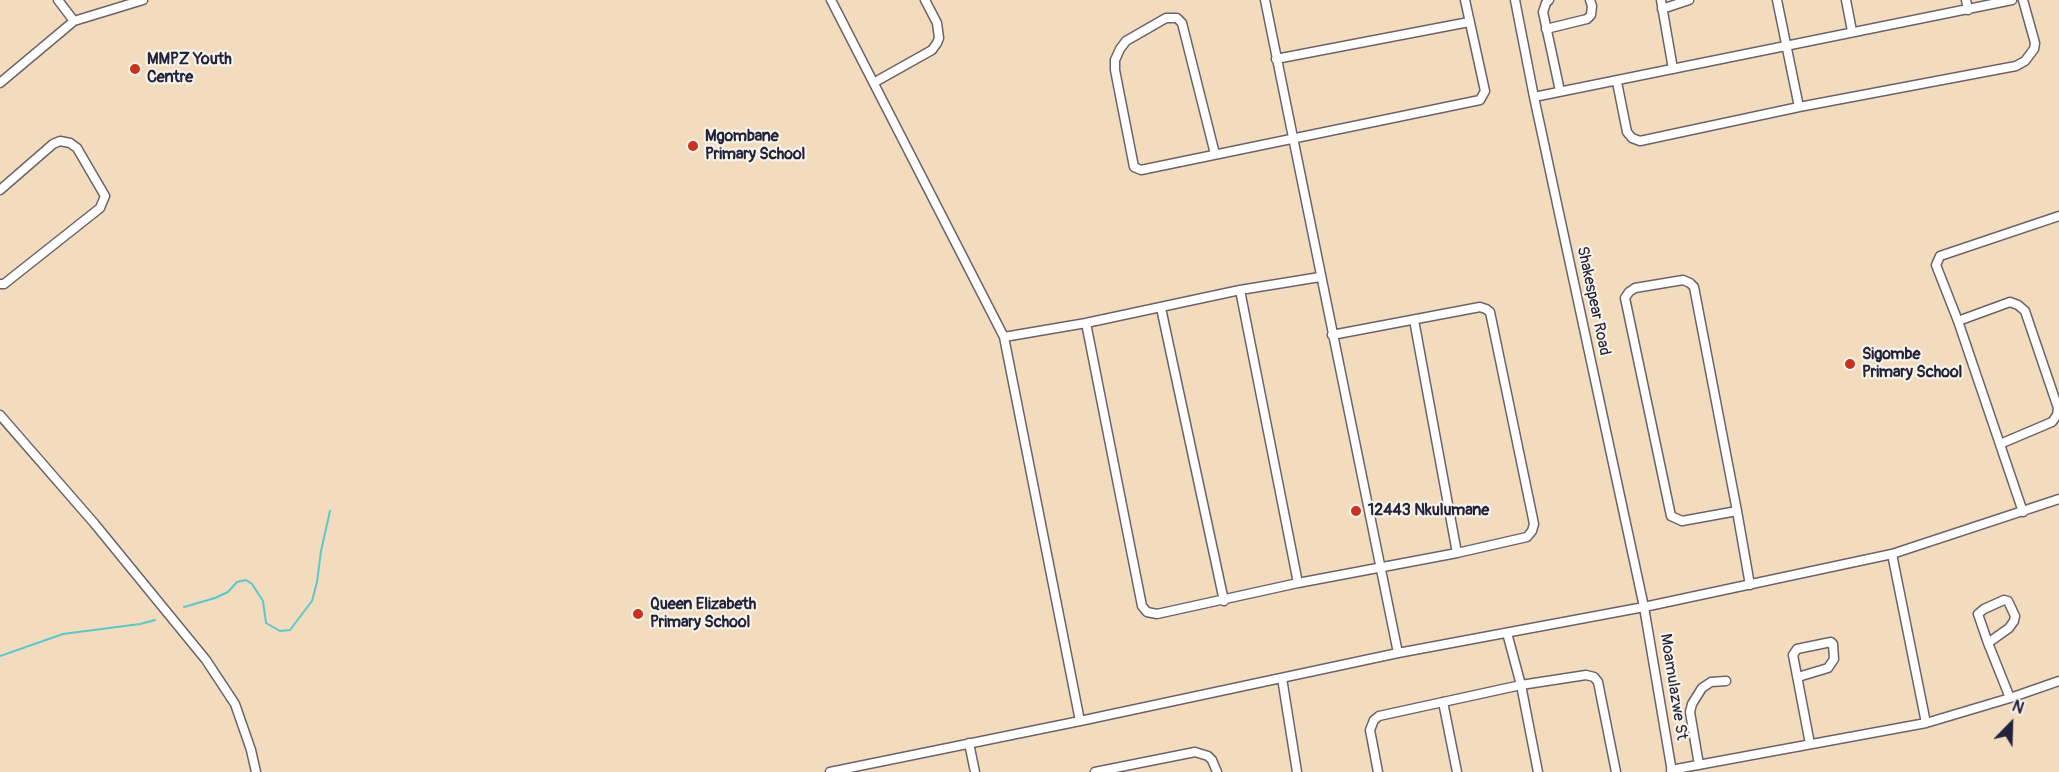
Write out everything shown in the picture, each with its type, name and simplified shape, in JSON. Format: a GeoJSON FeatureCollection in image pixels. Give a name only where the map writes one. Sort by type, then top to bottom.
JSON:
{"type":"FeatureCollection","features":[{"type":"Feature","properties":{"kind":"street"},"geometry":{"type":"LineString","coordinates":[[58,0],[74,21]]}},
{"type":"Feature","properties":{"kind":"street"},"geometry":{"type":"LineString","coordinates":[[0,83],[74,21],[143,0]]}},
{"type":"Feature","properties":{"kind":"street"},"geometry":{"type":"LineString","coordinates":[[831,0],[1004,337],[1080,721]]}},
{"type":"Feature","properties":{"kind":"street"},"geometry":{"type":"LineString","coordinates":[[875,82],[932,50],[937,43],[939,38],[937,23],[925,0]]}},
{"type":"Feature","properties":{"kind":"street"},"geometry":{"type":"LineString","coordinates":[[1264,0],[1398,652]]}},
{"type":"Feature","properties":{"kind":"street"},"geometry":{"type":"LineString","coordinates":[[1215,154],[1182,23],[1178,18],[1171,16],[1126,41],[1115,60],[1115,70],[1134,167],[1141,170],[1480,100],[1485,91],[1465,0]]}},
{"type":"Feature","properties":{"kind":"street","name":"Shakespear Road"},"geometry":{"type":"LineString","coordinates":[[1515,0],[1644,607]]}},
{"type":"Feature","properties":{"kind":"street"},"geometry":{"type":"LineString","coordinates":[[1549,0],[1543,12],[1560,91]]}},
{"type":"Feature","properties":{"kind":"street"},"geometry":{"type":"LineString","coordinates":[[1546,29],[1587,19],[1591,15],[1590,0]]}},
{"type":"Feature","properties":{"kind":"street"},"geometry":{"type":"LineString","coordinates":[[1673,69],[1661,4],[1689,0]]}},
{"type":"Feature","properties":{"kind":"street"},"geometry":{"type":"LineString","coordinates":[[1777,0],[1799,107]]}},
{"type":"Feature","properties":{"kind":"street"},"geometry":{"type":"LineString","coordinates":[[1846,0],[1852,31]]}},
{"type":"Feature","properties":{"kind":"street"},"geometry":{"type":"LineString","coordinates":[[1966,0],[1968,10]]}},
{"type":"Feature","properties":{"kind":"street"},"geometry":{"type":"LineString","coordinates":[[1534,98],[2012,0]]}},
{"type":"Feature","properties":{"kind":"street"},"geometry":{"type":"LineString","coordinates":[[1617,82],[1627,132],[1632,138],[1640,141],[1799,107],[2016,66],[2025,61],[2034,49],[2035,43],[2023,0]]}},
{"type":"Feature","properties":{"kind":"street"},"geometry":{"type":"LineString","coordinates":[[1276,59],[1469,22]]}},
{"type":"Feature","properties":{"kind":"street"},"geometry":{"type":"LineString","coordinates":[[0,190],[53,144],[60,141],[70,143],[77,148],[105,196],[100,208],[4,285],[0,284]]}},
{"type":"Feature","properties":{"kind":"street"},"geometry":{"type":"LineString","coordinates":[[2024,512],[1958,321],[1936,265],[1940,256],[2059,216]]}},
{"type":"Feature","properties":{"kind":"street"},"geometry":{"type":"LineString","coordinates":[[1004,337],[1086,323],[1240,290],[1320,277]]}},
{"type":"Feature","properties":{"kind":"street"},"geometry":{"type":"LineString","coordinates":[[1737,511],[1682,521],[1671,516],[1626,298],[1635,288],[1683,280],[1694,287],[1737,511],[1750,585]]}},
{"type":"Feature","properties":{"kind":"street"},"geometry":{"type":"LineString","coordinates":[[1240,290],[1298,583]]}},
{"type":"Feature","properties":{"kind":"street"},"geometry":{"type":"LineString","coordinates":[[1958,321],[2010,303],[2018,305],[2025,311],[2058,408],[2057,415],[2052,422],[2000,444]]}},
{"type":"Feature","properties":{"kind":"street"},"geometry":{"type":"LineString","coordinates":[[1161,308],[1224,600]]}},
{"type":"Feature","properties":{"kind":"street"},"geometry":{"type":"LineString","coordinates":[[1086,323],[1142,606],[1147,612],[1157,614],[1298,583],[1457,553],[1527,537],[1532,531],[1534,524],[1490,312],[1480,308],[1332,335]]}},
{"type":"Feature","properties":{"kind":"street"},"geometry":{"type":"LineString","coordinates":[[1414,320],[1457,553]]}},
{"type":"Feature","properties":{"kind":"street"},"geometry":{"type":"LineString","coordinates":[[0,415],[94,523],[206,660],[235,704],[256,772]]}},
{"type":"Feature","properties":{"kind":"street"},"geometry":{"type":"LineString","coordinates":[[830,772],[1398,652],[1644,607],[1892,554],[2059,499]]}},
{"type":"Feature","properties":{"kind":"street"},"geometry":{"type":"LineString","coordinates":[[1892,554],[1926,723]]}},
{"type":"Feature","properties":{"kind":"street"},"geometry":{"type":"LineString","coordinates":[[1989,643],[2009,628],[2014,621],[2015,616],[2008,601],[2004,600],[1978,614],[1989,643],[2010,698]]}},
{"type":"Feature","properties":{"kind":"street","name":"Moamulazwe St"},"geometry":{"type":"LineString","coordinates":[[1644,607],[1672,771]]}},
{"type":"Feature","properties":{"kind":"street"},"geometry":{"type":"LineString","coordinates":[[1507,633],[1521,685],[1538,772]]}},
{"type":"Feature","properties":{"kind":"street"},"geometry":{"type":"LineString","coordinates":[[1798,677],[1828,668],[1834,659],[1831,642],[1797,649],[1794,655],[1810,744]]}},
{"type":"Feature","properties":{"kind":"street"},"geometry":{"type":"LineString","coordinates":[[1378,772],[1370,730],[1374,720],[1379,716],[1521,685],[1586,675],[1594,677],[1598,682],[1616,772]]}},
{"type":"Feature","properties":{"kind":"street"},"geometry":{"type":"LineString","coordinates":[[1282,678],[1297,772]]}},
{"type":"Feature","properties":{"kind":"street"},"geometry":{"type":"LineString","coordinates":[[1699,765],[1690,712],[1692,704],[1701,688],[1711,682],[1726,681]]}},
{"type":"Feature","properties":{"kind":"street"},"geometry":{"type":"LineString","coordinates":[[1672,771],[1926,723],[2059,681]]}},
{"type":"Feature","properties":{"kind":"street"},"geometry":{"type":"LineString","coordinates":[[1443,702],[1458,772]]}},
{"type":"Feature","properties":{"kind":"street"},"geometry":{"type":"LineString","coordinates":[[969,743],[975,772]]}},
{"type":"Feature","properties":{"kind":"street"},"geometry":{"type":"LineString","coordinates":[[1095,772],[1139,768],[1195,752],[1208,756],[1216,772]]}},
{"type":"Feature","properties":{"kind":"waterway"},"geometry":{"type":"LineString","coordinates":[[184,607],[215,598],[228,592],[237,582],[246,580],[252,584],[263,601],[266,623],[280,631],[290,630],[312,601],[330,511]]}},
{"type":"Feature","properties":{"kind":"waterway"},"geometry":{"type":"LineString","coordinates":[[0,656],[63,634],[155,620]]}},
{"type":"Feature","properties":{"kind":"place","name":"MMPZ Youth Centre"},"geometry":{"type":"Point","coordinates":[135,69]}},
{"type":"Feature","properties":{"kind":"place","name":"Mgombane Primary School"},"geometry":{"type":"Point","coordinates":[693,146]}},
{"type":"Feature","properties":{"kind":"place","name":"Sigombe Primary School"},"geometry":{"type":"Point","coordinates":[1850,364]}},
{"type":"Feature","properties":{"kind":"place","name":"12443 Nkulumane"},"geometry":{"type":"Point","coordinates":[1356,511]}},
{"type":"Feature","properties":{"kind":"place","name":"Queen Elizabeth Primary School"},"geometry":{"type":"Point","coordinates":[638,614]}}]}
